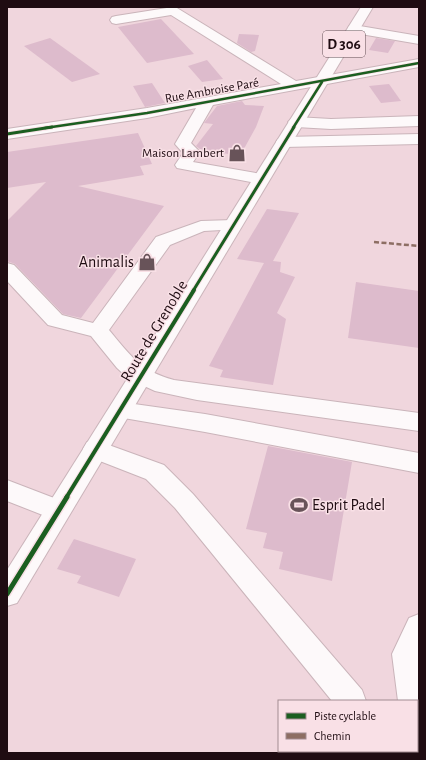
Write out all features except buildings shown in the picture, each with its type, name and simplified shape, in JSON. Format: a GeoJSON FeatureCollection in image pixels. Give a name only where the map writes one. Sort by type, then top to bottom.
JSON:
{"type":"FeatureCollection","features":[{"type":"Feature","properties":{"kind":"main road","name":"Route de Grenoble"},"geometry":{"type":"LineString","coordinates":[[7,594],[367,7]]}},
{"type":"Feature","properties":{"kind":"main road"},"geometry":{"type":"LineString","coordinates":[[116,20],[173,11],[294,86]]}},
{"type":"Feature","properties":{"kind":"main road"},"geometry":{"type":"LineString","coordinates":[[354,29],[418,39]]}},
{"type":"Feature","properties":{"kind":"main road"},"geometry":{"type":"LineString","coordinates":[[385,31],[387,29],[391,29],[409,32],[418,39]]}},
{"type":"Feature","properties":{"kind":"main road","name":"Rue Ambroise Paré"},"geometry":{"type":"LineString","coordinates":[[7,134],[147,113],[419,63]]}},
{"type":"Feature","properties":{"kind":"main road"},"geometry":{"type":"LineString","coordinates":[[207,102],[183,144],[192,152],[183,165],[261,179]]}},
{"type":"Feature","properties":{"kind":"main road"},"geometry":{"type":"LineString","coordinates":[[296,122],[331,124],[419,121]]}},
{"type":"Feature","properties":{"kind":"main road"},"geometry":{"type":"LineString","coordinates":[[284,142],[419,139]]}},
{"type":"Feature","properties":{"kind":"main road"},"geometry":{"type":"LineString","coordinates":[[98,331],[163,241],[201,226],[233,225]]}},
{"type":"Feature","properties":{"kind":"main road"},"geometry":{"type":"LineString","coordinates":[[7,268],[54,320],[98,331],[123,360],[141,376],[173,388],[281,404],[372,414],[419,422]]}},
{"type":"Feature","properties":{"kind":"main road"},"geometry":{"type":"LineString","coordinates":[[120,410],[205,423],[419,463]]}},
{"type":"Feature","properties":{"kind":"main road"},"geometry":{"type":"LineString","coordinates":[[95,449],[155,472],[184,501],[350,700]]}},
{"type":"Feature","properties":{"kind":"main road"},"geometry":{"type":"LineString","coordinates":[[7,490],[58,510]]}},
{"type":"Feature","properties":{"kind":"main road"},"geometry":{"type":"LineString","coordinates":[[413,700],[407,654],[419,627]]}},
{"type":"Feature","properties":{"kind":"marked path"},"geometry":{"type":"LineString","coordinates":[[374,242],[419,246]]}},
{"type":"Feature","properties":{"kind":"cycle path"},"geometry":{"type":"LineString","coordinates":[[7,134],[147,113],[419,63]]}},
{"type":"Feature","properties":{"kind":"cycle path"},"geometry":{"type":"LineString","coordinates":[[7,594],[322,82]]}},
{"type":"Feature","properties":{"kind":"place","name":"Maison Lambert"},"geometry":{"type":"Point","coordinates":[237,153]}},
{"type":"Feature","properties":{"kind":"place","name":"Animalis"},"geometry":{"type":"Point","coordinates":[147,262]}},
{"type":"Feature","properties":{"kind":"place","name":"Esprit Padel"},"geometry":{"type":"Point","coordinates":[299,505]}}]}
